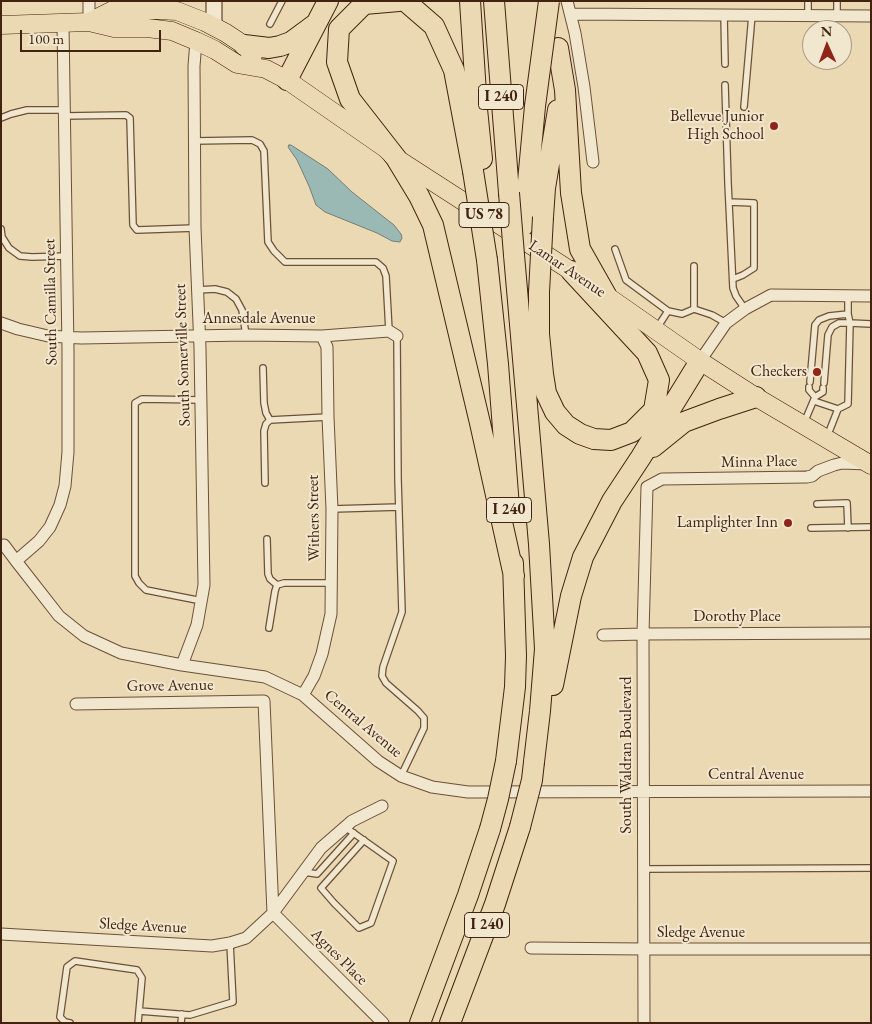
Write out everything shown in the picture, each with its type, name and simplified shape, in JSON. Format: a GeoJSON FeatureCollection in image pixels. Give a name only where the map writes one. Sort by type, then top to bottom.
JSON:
{"type":"FeatureCollection","features":[{"type":"Feature","properties":{"kind":"highway"},"geometry":{"type":"LineString","coordinates":[[287,80],[328,1]]}},
{"type":"Feature","properties":{"kind":"highway"},"geometry":{"type":"LineString","coordinates":[[399,1],[364,4],[339,29],[336,62],[350,99],[396,158],[419,196],[433,225],[514,576]]}},
{"type":"Feature","properties":{"kind":"highway"},"geometry":{"type":"LineString","coordinates":[[406,1],[434,26],[454,70],[479,175]]}},
{"type":"Feature","properties":{"kind":"highway","name":"I 240"},"geometry":{"type":"LineString","coordinates":[[421,1020],[471,887],[490,829],[506,761],[515,687],[514,576],[498,364],[479,175],[478,109],[470,1]]}},
{"type":"Feature","properties":{"kind":"highway","name":"I 240"},"geometry":{"type":"LineString","coordinates":[[450,1023],[495,904],[520,827],[532,780],[545,649],[539,544],[514,255],[524,225],[518,197],[494,1]]}},
{"type":"Feature","properties":{"kind":"highway"},"geometry":{"type":"LineString","coordinates":[[538,1],[558,48],[566,90],[571,193],[580,249],[606,295]]}},
{"type":"Feature","properties":{"kind":"highway"},"geometry":{"type":"LineString","coordinates":[[518,197],[535,106],[549,1]]}},
{"type":"Feature","properties":{"kind":"highway"},"geometry":{"type":"LineString","coordinates":[[244,45],[269,48],[280,46],[291,42],[318,22]]}},
{"type":"Feature","properties":{"kind":"highway"},"geometry":{"type":"LineString","coordinates":[[558,48],[559,104],[545,188],[539,292],[543,374],[546,393],[555,412],[566,425],[580,434],[611,440],[632,432],[654,410],[659,380],[647,353],[571,271]]}},
{"type":"Feature","properties":{"kind":"highway"},"geometry":{"type":"LineString","coordinates":[[540,711],[553,685],[571,596],[583,557],[612,501],[700,361]]}},
{"type":"Feature","properties":{"kind":"highway"},"geometry":{"type":"LineString","coordinates":[[641,456],[684,422],[756,397]]}},
{"type":"Feature","properties":{"kind":"main road","name":"US 78"},"geometry":{"type":"LineString","coordinates":[[89,22],[125,6],[156,10],[173,6],[177,11],[214,26],[244,45],[266,69]]}},
{"type":"Feature","properties":{"kind":"main road","name":"US 78"},"geometry":{"type":"LineString","coordinates":[[1,25],[89,22],[114,28],[147,28],[172,31],[216,50],[237,64],[266,69]]}},
{"type":"Feature","properties":{"kind":"main road","name":"Lamar Avenue"},"geometry":{"type":"LineString","coordinates":[[266,69],[287,80],[385,148],[396,158],[571,271],[700,361],[756,397],[871,465]]}},
{"type":"Feature","properties":{"kind":"street"},"geometry":{"type":"LineString","coordinates":[[89,1],[89,22]]}},
{"type":"Feature","properties":{"kind":"street"},"geometry":{"type":"LineString","coordinates":[[214,1],[214,26]]}},
{"type":"Feature","properties":{"kind":"street"},"geometry":{"type":"LineString","coordinates":[[568,1],[584,87],[593,162]]}},
{"type":"Feature","properties":{"kind":"street"},"geometry":{"type":"LineString","coordinates":[[571,14],[871,16]]}},
{"type":"Feature","properties":{"kind":"street","name":"South Camilla Street"},"geometry":{"type":"LineString","coordinates":[[16,561],[39,542],[50,527],[60,505],[65,486],[68,452],[63,24]]}},
{"type":"Feature","properties":{"kind":"street","name":"South Somerville Street"},"geometry":{"type":"LineString","coordinates":[[182,665],[197,625],[204,585],[201,400],[195,228],[194,66],[196,41]]}},
{"type":"Feature","properties":{"kind":"street"},"geometry":{"type":"LineString","coordinates":[[700,361],[726,323],[745,309],[771,295],[871,296]]}},
{"type":"Feature","properties":{"kind":"street","name":"Annesdale Avenue"},"geometry":{"type":"LineString","coordinates":[[1,323],[48,336],[68,338],[393,334]]}},
{"type":"Feature","properties":{"kind":"street","name":"Withers Street"},"geometry":{"type":"LineString","coordinates":[[303,695],[314,676],[322,654],[332,614],[332,509],[327,347],[322,336]]}},
{"type":"Feature","properties":{"kind":"street","name":"Minna Place"},"geometry":{"type":"LineString","coordinates":[[647,487],[662,479],[807,477],[842,463],[871,465]]}},
{"type":"Feature","properties":{"kind":"street","name":"South Waldran Boulevard"},"geometry":{"type":"LineString","coordinates":[[644,1023],[643,634],[647,487]]}},
{"type":"Feature","properties":{"kind":"street","name":"Central Avenue"},"geometry":{"type":"LineString","coordinates":[[4,544],[59,616],[84,636],[120,653],[182,665],[265,677],[303,695],[378,761],[401,776],[432,787],[468,792],[871,791]]}},
{"type":"Feature","properties":{"kind":"street","name":"Dorothy Place"},"geometry":{"type":"LineString","coordinates":[[603,635],[871,633]]}},
{"type":"Feature","properties":{"kind":"street","name":"Grove Avenue"},"geometry":{"type":"LineString","coordinates":[[76,704],[264,701],[273,913]]}},
{"type":"Feature","properties":{"kind":"street"},"geometry":{"type":"LineString","coordinates":[[273,913],[321,848],[350,830],[352,821],[382,806]]}},
{"type":"Feature","properties":{"kind":"street","name":"Sledge Avenue"},"geometry":{"type":"LineString","coordinates":[[1,934],[212,946],[246,938],[273,913]]}},
{"type":"Feature","properties":{"kind":"street","name":"Agnes Place"},"geometry":{"type":"LineString","coordinates":[[273,913],[383,1023]]}},
{"type":"Feature","properties":{"kind":"street","name":"Sledge Avenue"},"geometry":{"type":"LineString","coordinates":[[531,948],[644,950],[871,949]]}},
{"type":"Feature","properties":{"kind":"lane"},"geometry":{"type":"LineString","coordinates":[[270,24],[282,1]]}},
{"type":"Feature","properties":{"kind":"lane"},"geometry":{"type":"LineString","coordinates":[[808,1],[808,15]]}},
{"type":"Feature","properties":{"kind":"lane"},"geometry":{"type":"LineString","coordinates":[[837,1],[837,15]]}},
{"type":"Feature","properties":{"kind":"lane"},"geometry":{"type":"LineString","coordinates":[[724,15],[725,64]]}},
{"type":"Feature","properties":{"kind":"lane"},"geometry":{"type":"LineString","coordinates":[[744,107],[752,15]]}},
{"type":"Feature","properties":{"kind":"lane"},"geometry":{"type":"LineString","coordinates":[[725,85],[728,202],[733,288],[745,309]]}},
{"type":"Feature","properties":{"kind":"lane"},"geometry":{"type":"LineString","coordinates":[[1,118],[27,110],[126,115],[130,118],[133,225],[137,230],[195,228]]}},
{"type":"Feature","properties":{"kind":"lane"},"geometry":{"type":"LineString","coordinates":[[194,141],[252,140],[260,144],[264,151],[268,242],[274,252],[285,262],[376,262],[383,268],[386,276],[393,334],[402,612],[383,667],[382,676],[386,683],[424,718],[424,728],[401,776]]}},
{"type":"Feature","properties":{"kind":"lane"},"geometry":{"type":"LineString","coordinates":[[728,202],[754,204],[754,268],[744,275],[733,279]]}},
{"type":"Feature","properties":{"kind":"lane"},"geometry":{"type":"LineString","coordinates":[[1,229],[2,237],[8,248],[20,256],[66,256]]}},
{"type":"Feature","properties":{"kind":"lane"},"geometry":{"type":"LineString","coordinates":[[615,249],[626,280],[668,311],[682,314],[694,309],[712,315],[726,323]]}},
{"type":"Feature","properties":{"kind":"lane"},"geometry":{"type":"LineString","coordinates":[[694,266],[694,309]]}},
{"type":"Feature","properties":{"kind":"lane"},"geometry":{"type":"LineString","coordinates":[[197,290],[215,289],[227,292],[236,299],[242,310],[246,335]]}},
{"type":"Feature","properties":{"kind":"lane"},"geometry":{"type":"LineString","coordinates":[[826,439],[838,409],[848,404],[850,323],[848,296]]}},
{"type":"Feature","properties":{"kind":"lane"},"geometry":{"type":"LineString","coordinates":[[656,330],[668,311]]}},
{"type":"Feature","properties":{"kind":"lane"},"geometry":{"type":"LineString","coordinates":[[838,409],[815,399],[809,390],[815,325],[819,320],[829,316],[848,314]]}},
{"type":"Feature","properties":{"kind":"lane"},"geometry":{"type":"LineString","coordinates":[[803,425],[815,399],[823,392],[828,336],[832,327],[839,323],[871,324]]}},
{"type":"Feature","properties":{"kind":"lane"},"geometry":{"type":"LineString","coordinates":[[263,368],[264,403],[270,420]]}},
{"type":"Feature","properties":{"kind":"lane"},"geometry":{"type":"LineString","coordinates":[[201,400],[142,399],[135,403],[135,576],[146,590],[202,601]]}},
{"type":"Feature","properties":{"kind":"lane"},"geometry":{"type":"LineString","coordinates":[[265,483],[264,432],[266,424],[270,420],[328,417]]}},
{"type":"Feature","properties":{"kind":"lane"},"geometry":{"type":"LineString","coordinates":[[817,504],[847,503],[848,528]]}},
{"type":"Feature","properties":{"kind":"lane"},"geometry":{"type":"LineString","coordinates":[[332,509],[398,507]]}},
{"type":"Feature","properties":{"kind":"lane"},"geometry":{"type":"LineString","coordinates":[[811,528],[871,527]]}},
{"type":"Feature","properties":{"kind":"lane"},"geometry":{"type":"LineString","coordinates":[[267,539],[268,574],[270,579],[278,585]]}},
{"type":"Feature","properties":{"kind":"lane"},"geometry":{"type":"LineString","coordinates":[[269,628],[275,591],[278,585],[284,583],[331,583]]}},
{"type":"Feature","properties":{"kind":"lane"},"geometry":{"type":"LineString","coordinates":[[350,830],[364,840],[393,861],[371,923],[359,928],[321,888],[364,840]]}},
{"type":"Feature","properties":{"kind":"lane"},"geometry":{"type":"LineString","coordinates":[[644,869],[871,868]]}},
{"type":"Feature","properties":{"kind":"lane"},"geometry":{"type":"LineString","coordinates":[[139,1011],[190,1015],[233,1002],[230,943]]}},
{"type":"Feature","properties":{"kind":"lane"},"geometry":{"type":"LineString","coordinates":[[70,1023],[65,1022],[60,1017],[67,967],[75,961],[137,970],[142,978],[138,1023]]}},
{"type":"Feature","properties":{"kind":"lane"},"geometry":{"type":"LineString","coordinates":[[181,1023],[182,1014]]}},
{"type":"Feature","properties":{"kind":"water"},"geometry":{"type":"Polygon","coordinates":[[[289,145],[328,169],[352,192],[394,225],[401,234],[400,242],[392,241],[325,212],[316,205],[297,160],[288,147],[289,145]]]}},
{"type":"Feature","properties":{"kind":"place","name":"Bellevue Junior High School"},"geometry":{"type":"Point","coordinates":[774,126]}},
{"type":"Feature","properties":{"kind":"place","name":"Checkers"},"geometry":{"type":"Point","coordinates":[817,372]}},
{"type":"Feature","properties":{"kind":"place","name":"Lamplighter Inn"},"geometry":{"type":"Point","coordinates":[788,523]}}]}
